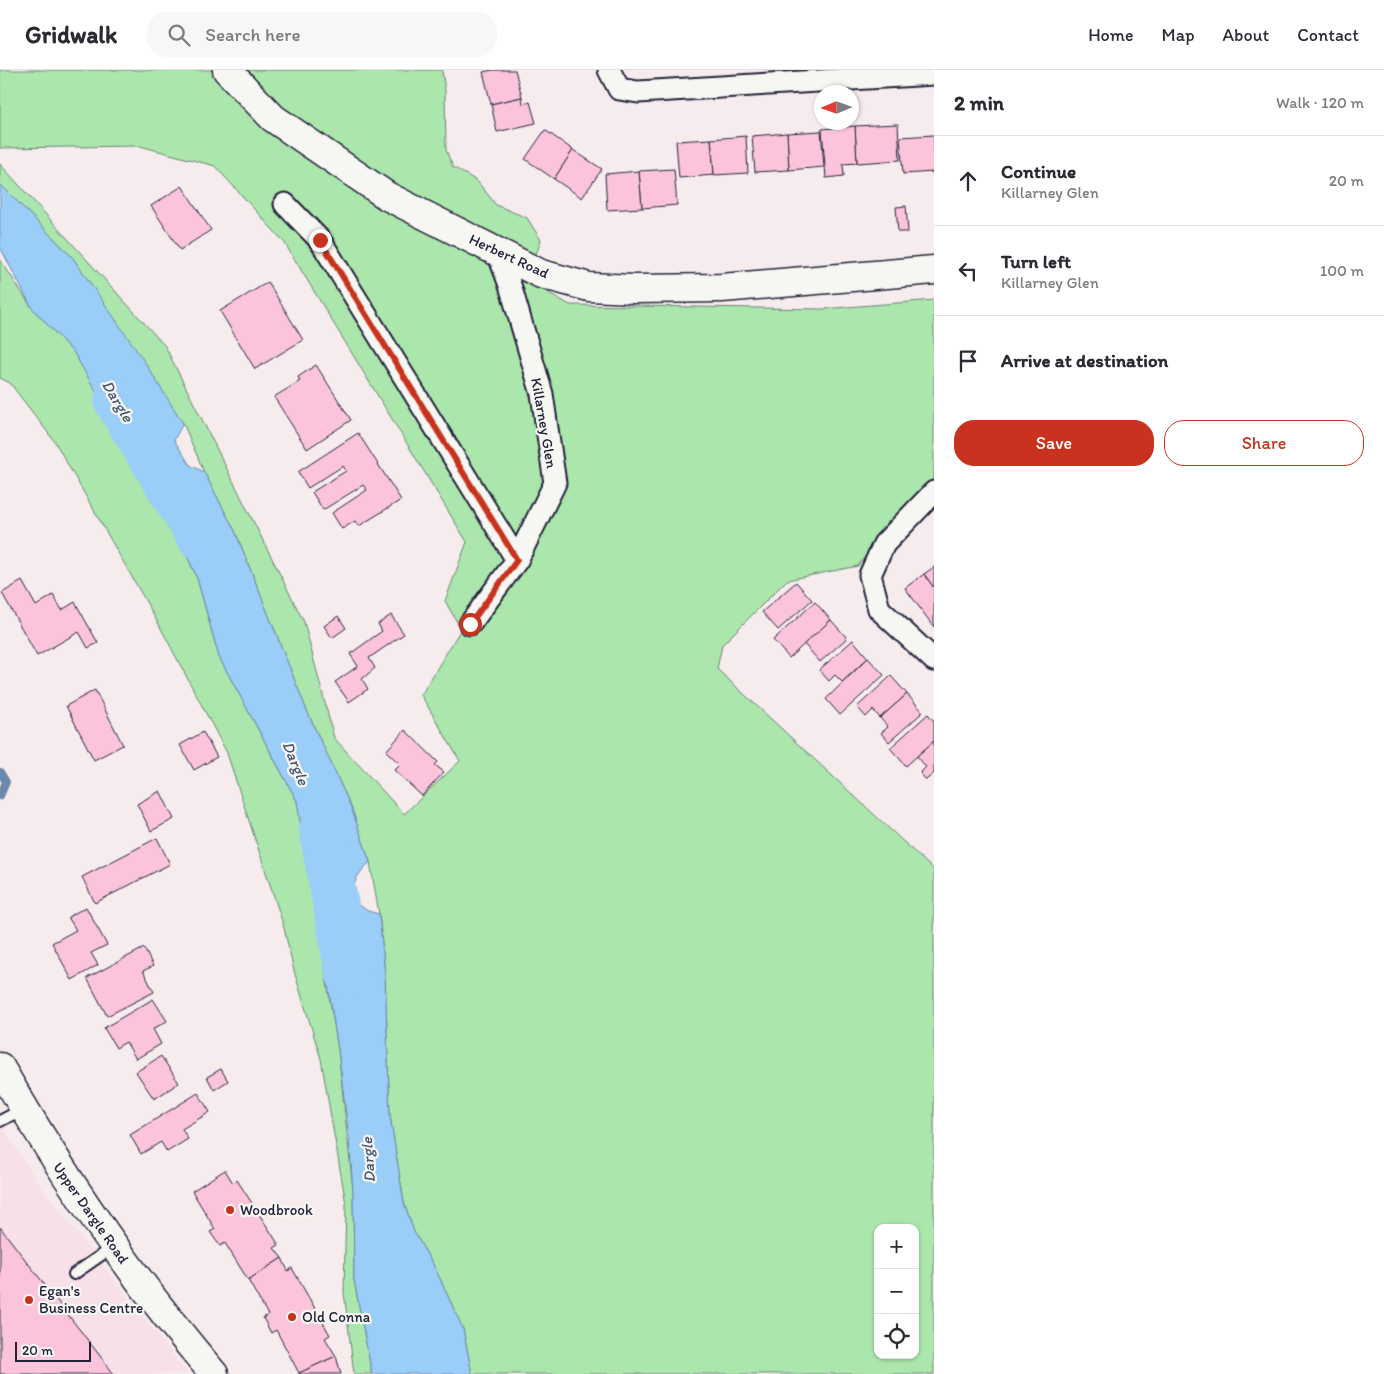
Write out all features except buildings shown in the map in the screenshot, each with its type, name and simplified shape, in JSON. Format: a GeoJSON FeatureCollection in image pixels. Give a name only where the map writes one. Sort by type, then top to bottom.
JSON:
{"type":"FeatureCollection","features":[{"type":"Feature","properties":{"kind":"street","name":"Herbert Road"},"geometry":{"type":"LineString","coordinates":[[226,70],[273,118],[387,196],[541,274],[589,287],[634,289],[722,288],[934,270]]}},
{"type":"Feature","properties":{"kind":"street"},"geometry":{"type":"LineString","coordinates":[[609,70],[619,89],[638,92],[921,73]]}},
{"type":"Feature","properties":{"kind":"street"},"geometry":{"type":"LineString","coordinates":[[285,204],[320,240],[517,560]]}},
{"type":"Feature","properties":{"kind":"street","name":"Killarney Glen"},"geometry":{"type":"LineString","coordinates":[[470,624],[517,560],[555,483],[542,394],[510,285],[498,253]]}},
{"type":"Feature","properties":{"kind":"street"},"geometry":{"type":"LineString","coordinates":[[934,492],[884,544],[870,575],[880,609],[934,660]]}},
{"type":"Feature","properties":{"kind":"street","name":"Upper Dargle Road"},"geometry":{"type":"LineString","coordinates":[[0,1067],[65,1176],[113,1246],[214,1374]]}},
{"type":"Feature","properties":{"kind":"lane"},"geometry":{"type":"LineString","coordinates":[[0,1121],[24,1108]]}},
{"type":"Feature","properties":{"kind":"lane"},"geometry":{"type":"LineString","coordinates":[[74,1274],[113,1246]]}},
{"type":"Feature","properties":{"kind":"shaded area"},"geometry":{"type":"Polygon","coordinates":[[[0,1122],[40,1185],[188,1374],[0,1374],[0,1122]]]}},
{"type":"Feature","properties":{"kind":"green space"},"geometry":{"type":"Polygon","coordinates":[[[0,70],[213,70],[270,124],[385,199],[570,305],[822,309],[934,300],[934,481],[882,534],[858,566],[787,580],[722,645],[717,669],[934,870],[934,1374],[472,1374],[463,1329],[435,1268],[414,1232],[404,1203],[390,1116],[385,974],[379,914],[370,862],[351,807],[307,711],[235,531],[204,472],[183,423],[73,258],[0,184],[0,164],[165,346],[304,622],[334,738],[404,814],[460,761],[421,695],[461,629],[445,601],[467,542],[284,242],[215,166],[140,146],[0,148],[0,70]]]}},
{"type":"Feature","properties":{"kind":"green space"},"geometry":{"type":"Polygon","coordinates":[[[233,70],[442,70],[445,91],[446,150],[453,167],[477,181],[496,205],[527,218],[541,240],[536,255],[509,254],[337,156],[233,70]]]}},
{"type":"Feature","properties":{"kind":"green space"},"geometry":{"type":"Polygon","coordinates":[[[0,259],[32,308],[74,353],[167,510],[197,578],[219,657],[297,801],[338,1049],[353,1190],[354,1280],[372,1374],[354,1374],[344,1292],[346,1204],[321,1059],[294,971],[283,924],[227,753],[157,621],[55,442],[10,383],[0,378],[0,259]]]}},
{"type":"Feature","properties":{"kind":"water"},"geometry":{"type":"Polygon","coordinates":[[[0,184],[73,258],[142,358],[183,423],[174,440],[190,465],[204,472],[235,531],[307,711],[351,807],[370,862],[355,881],[358,905],[368,911],[379,914],[385,974],[390,1116],[404,1203],[414,1232],[435,1268],[463,1329],[472,1374],[372,1374],[354,1280],[353,1190],[349,1138],[338,1049],[320,935],[333,918],[336,909],[335,900],[327,884],[308,873],[297,801],[219,657],[197,578],[167,510],[166,466],[159,459],[128,447],[74,353],[32,308],[0,247],[0,184]]]}},
{"type":"Feature","properties":{"kind":"waterway","name":"Dargle"},"geometry":{"type":"LineString","coordinates":[[117,401],[200,537]]}},
{"type":"Feature","properties":{"kind":"waterway"},"geometry":{"type":"LineString","coordinates":[[0,772],[6,782],[0,796]]}},
{"type":"Feature","properties":{"kind":"waterway","name":"Dargle"},"geometry":{"type":"LineString","coordinates":[[322,830],[348,972]]}},
{"type":"Feature","properties":{"kind":"place","name":"Woodbrook"},"geometry":{"type":"Point","coordinates":[230,1210]}},
{"type":"Feature","properties":{"kind":"place","name":"Egan's Business Centre"},"geometry":{"type":"Point","coordinates":[29,1300]}},
{"type":"Feature","properties":{"kind":"place","name":"Old Conna"},"geometry":{"type":"Point","coordinates":[292,1317]}},
{"type":"Feature","properties":{"kind":"route"},"geometry":{"type":"LineString","coordinates":[[320,240],[517,560],[470,624]]}}]}
